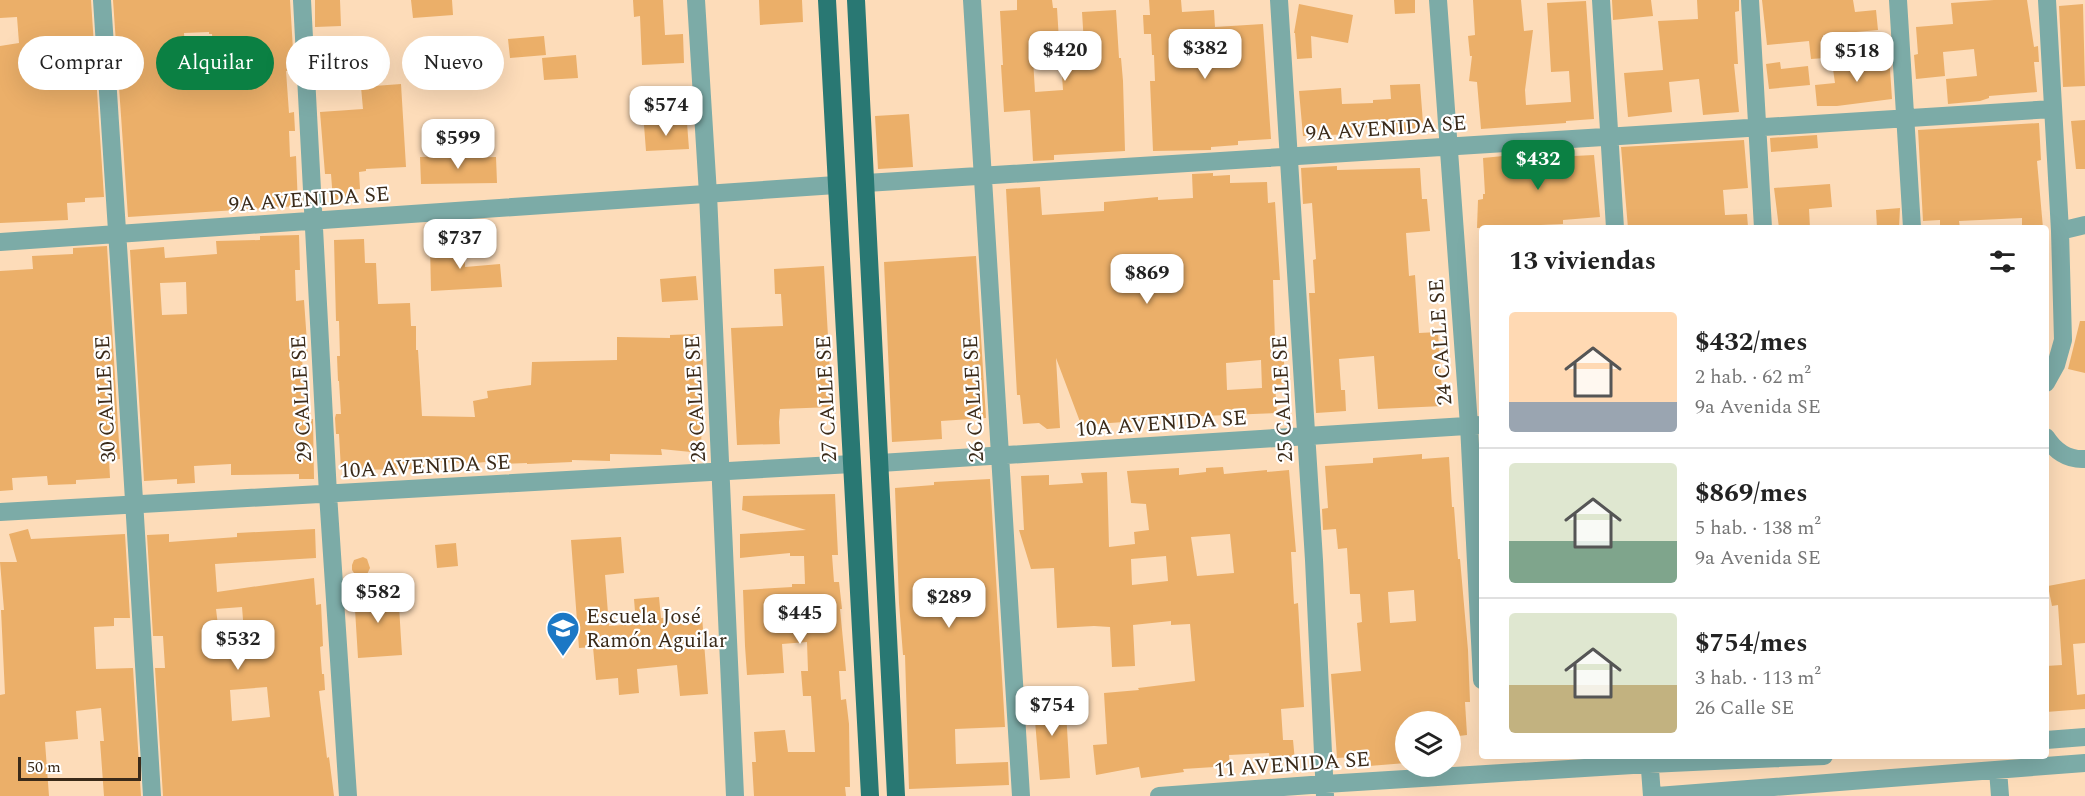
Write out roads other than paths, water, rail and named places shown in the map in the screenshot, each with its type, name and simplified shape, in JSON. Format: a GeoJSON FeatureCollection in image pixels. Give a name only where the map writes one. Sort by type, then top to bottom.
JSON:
{"type":"FeatureCollection","features":[{"type":"Feature","properties":{"kind":"main road","name":"27 CALLE SE"},"geometry":{"type":"LineString","coordinates":[[826,0],[870,796]]}},
{"type":"Feature","properties":{"kind":"main road"},"geometry":{"type":"LineString","coordinates":[[856,0],[896,796]]}},
{"type":"Feature","properties":{"kind":"street","name":"30 CALLE SE"},"geometry":{"type":"LineString","coordinates":[[102,0],[119,234],[133,504],[152,796]]}},
{"type":"Feature","properties":{"kind":"street","name":"29 CALLE SE"},"geometry":{"type":"LineString","coordinates":[[302,0],[328,494],[348,796]]}},
{"type":"Feature","properties":{"kind":"street","name":"28 CALLE SE"},"geometry":{"type":"LineString","coordinates":[[696,0],[708,194],[735,796]]}},
{"type":"Feature","properties":{"kind":"street","name":"26 CALLE SE"},"geometry":{"type":"LineString","coordinates":[[972,0],[1021,796]]}},
{"type":"Feature","properties":{"kind":"street","name":"25 CALLE SE"},"geometry":{"type":"LineString","coordinates":[[1279,0],[1290,157],[1325,790]]}},
{"type":"Feature","properties":{"kind":"street","name":"24 CALLE SE"},"geometry":{"type":"LineString","coordinates":[[1438,0],[1449,147],[1476,425],[1479,552]]}},
{"type":"Feature","properties":{"kind":"street"},"geometry":{"type":"LineString","coordinates":[[1601,0],[1615,225]]}},
{"type":"Feature","properties":{"kind":"street"},"geometry":{"type":"LineString","coordinates":[[1750,0],[1763,225]]}},
{"type":"Feature","properties":{"kind":"street"},"geometry":{"type":"LineString","coordinates":[[1898,0],[1912,225]]}},
{"type":"Feature","properties":{"kind":"street"},"geometry":{"type":"LineString","coordinates":[[2047,0],[2060,231],[2063,340],[2056,365],[2049,378]]}},
{"type":"Feature","properties":{"kind":"street","name":"9A AVENIDA SE"},"geometry":{"type":"LineString","coordinates":[[866,183],[2053,109]]}},
{"type":"Feature","properties":{"kind":"street","name":"9A AVENIDA SE"},"geometry":{"type":"LineString","coordinates":[[0,242],[836,185]]}},
{"type":"Feature","properties":{"kind":"street"},"geometry":{"type":"LineString","coordinates":[[2060,231],[2085,225]]}},
{"type":"Feature","properties":{"kind":"street","name":"10A AVENIDA SE"},"geometry":{"type":"LineString","coordinates":[[880,463],[1476,425]]}},
{"type":"Feature","properties":{"kind":"street"},"geometry":{"type":"LineString","coordinates":[[2049,440],[2058,451],[2074,460],[2085,459]]}},
{"type":"Feature","properties":{"kind":"street","name":"10A AVENIDA SE"},"geometry":{"type":"LineString","coordinates":[[0,512],[852,464]]}},
{"type":"Feature","properties":{"kind":"street"},"geometry":{"type":"LineString","coordinates":[[2049,740],[2085,737]]}},
{"type":"Feature","properties":{"kind":"street","name":"11 AVENIDA SE"},"geometry":{"type":"LineString","coordinates":[[1159,796],[1325,790],[1487,765],[1697,759]]}},
{"type":"Feature","properties":{"kind":"street"},"geometry":{"type":"LineString","coordinates":[[1649,760],[1652,796]]}},
{"type":"Feature","properties":{"kind":"street"},"geometry":{"type":"LineString","coordinates":[[1657,796],[1965,764],[1998,770],[2085,763]]}},
{"type":"Feature","properties":{"kind":"street"},"geometry":{"type":"LineString","coordinates":[[1998,770],[2000,796]]}},
{"type":"Feature","properties":{"kind":"place","name":"Escuela José Ramón Aguilar"},"geometry":{"type":"Point","coordinates":[563,657]}}]}
